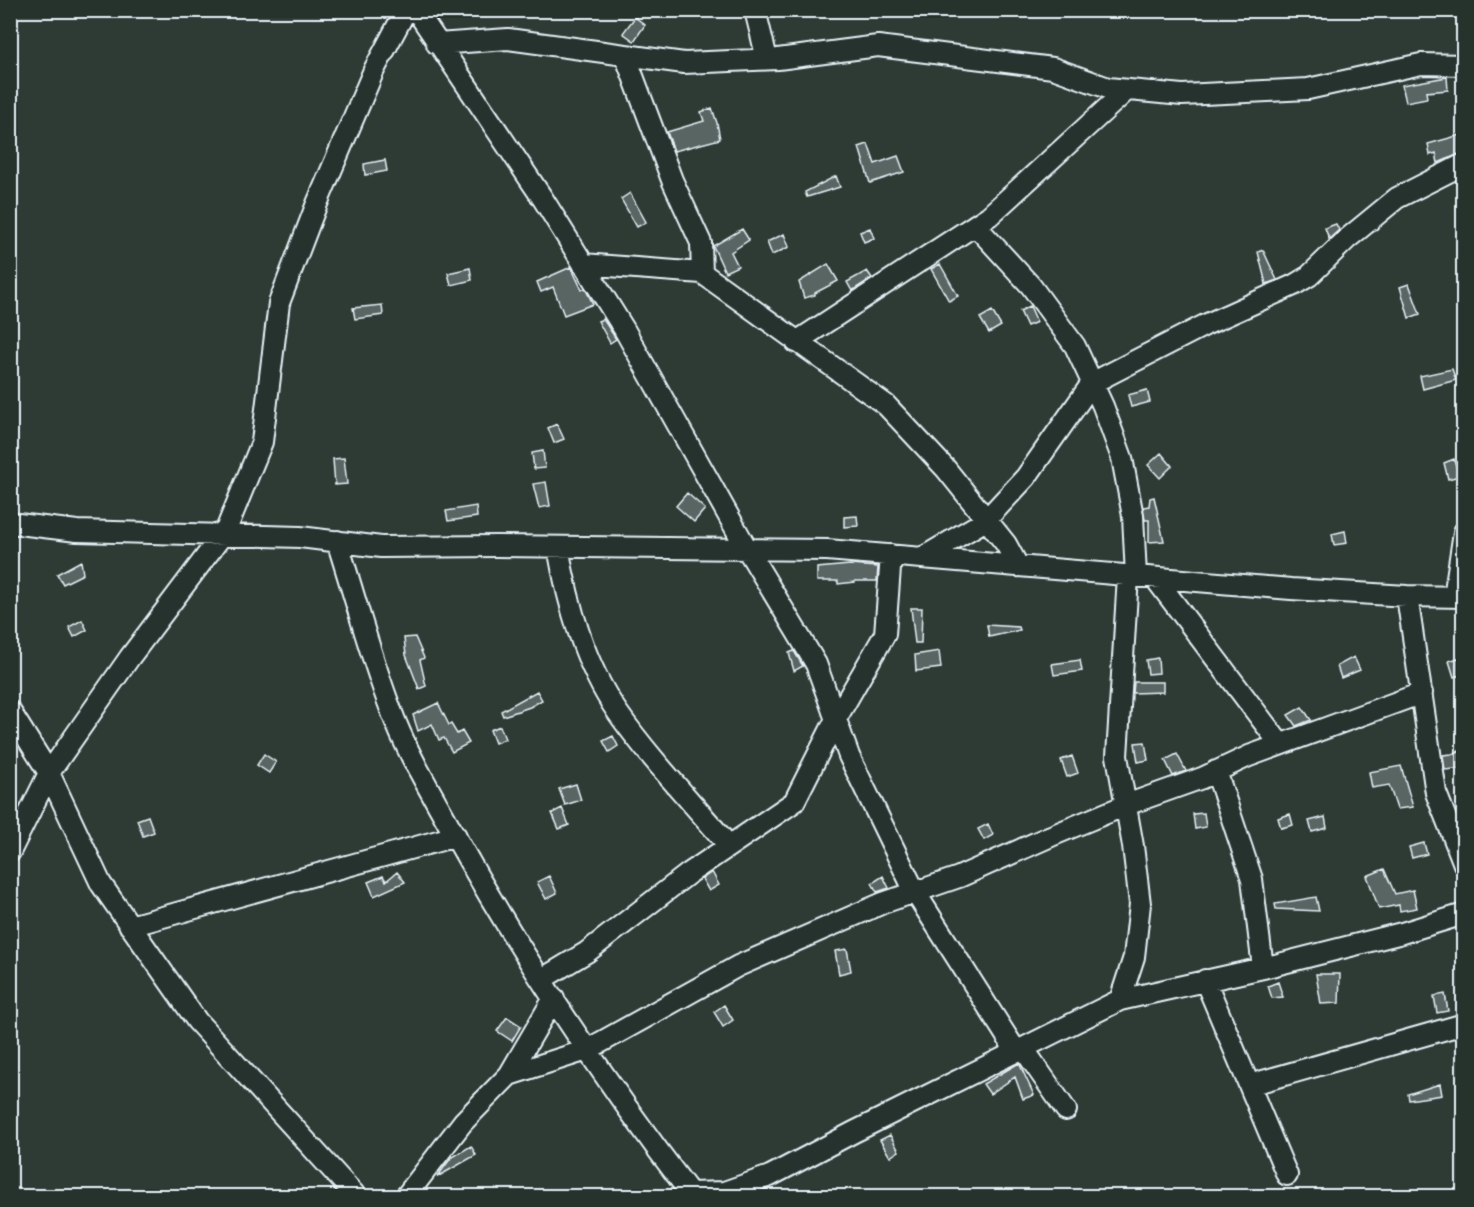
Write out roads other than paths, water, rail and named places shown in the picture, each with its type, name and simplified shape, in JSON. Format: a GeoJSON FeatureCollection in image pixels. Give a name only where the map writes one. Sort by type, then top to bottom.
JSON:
{"type":"FeatureCollection","features":[{"type":"Feature","properties":{"kind":"street"},"geometry":{"type":"LineString","coordinates":[[10,852],[49,773],[130,657],[226,530],[262,442],[279,303],[316,206],[374,70],[406,10]]}},
{"type":"Feature","properties":{"kind":"street"},"geometry":{"type":"LineString","coordinates":[[416,10],[543,199],[624,329],[747,549],[816,664],[849,756],[915,892],[1020,1049],[1066,1110]]}},
{"type":"Feature","properties":{"kind":"street"},"geometry":{"type":"LineString","coordinates":[[755,10],[766,59]]}},
{"type":"Feature","properties":{"kind":"street"},"geometry":{"type":"LineString","coordinates":[[437,44],[508,39],[684,63],[766,59],[878,46],[1053,68],[1108,88],[1182,95],[1308,88],[1421,64],[1464,65]]}},
{"type":"Feature","properties":{"kind":"street"},"geometry":{"type":"LineString","coordinates":[[625,55],[672,180],[701,243],[702,273]]}},
{"type":"Feature","properties":{"kind":"street"},"geometry":{"type":"LineString","coordinates":[[796,342],[989,216],[1127,90]]}},
{"type":"Feature","properties":{"kind":"street"},"geometry":{"type":"LineString","coordinates":[[922,558],[986,520],[1026,477],[1092,383],[1205,325],[1294,285],[1309,276],[1347,239],[1397,198],[1464,164]]}},
{"type":"Feature","properties":{"kind":"street"},"geometry":{"type":"LineString","coordinates":[[975,225],[1031,286],[1075,346],[1103,405],[1122,458],[1133,516],[1140,577],[1118,756],[1140,904],[1134,957],[1120,1000]]}},
{"type":"Feature","properties":{"kind":"street"},"geometry":{"type":"LineString","coordinates":[[583,264],[702,273],[886,405],[946,469],[1006,544],[1018,566]]}},
{"type":"Feature","properties":{"kind":"street"},"geometry":{"type":"LineString","coordinates":[[10,523],[77,531],[300,537],[381,547],[826,550],[1140,577],[1407,596],[1459,597],[1464,532]]}},
{"type":"Feature","properties":{"kind":"street"},"geometry":{"type":"LineString","coordinates":[[337,541],[391,711],[419,770],[490,899],[587,1050],[687,1195],[724,1192],[770,1176],[1120,1000],[1263,968],[1402,933],[1464,914]]}},
{"type":"Feature","properties":{"kind":"street"},"geometry":{"type":"LineString","coordinates":[[558,547],[566,592],[588,658],[617,711],[660,768],[729,846]]}},
{"type":"Feature","properties":{"kind":"street"},"geometry":{"type":"LineString","coordinates":[[542,979],[587,952],[688,874],[794,802],[836,719],[885,634],[891,555]]}},
{"type":"Feature","properties":{"kind":"street"},"geometry":{"type":"LineString","coordinates":[[1140,577],[1280,744]]}},
{"type":"Feature","properties":{"kind":"street"},"geometry":{"type":"LineString","coordinates":[[1407,596],[1436,793],[1464,864]]}},
{"type":"Feature","properties":{"kind":"street"},"geometry":{"type":"LineString","coordinates":[[509,1075],[587,1050],[738,966],[883,903],[959,877],[1051,836],[1280,744],[1422,693]]}},
{"type":"Feature","properties":{"kind":"street"},"geometry":{"type":"LineString","coordinates":[[10,711],[49,773],[101,884],[197,1021],[357,1197]]}},
{"type":"Feature","properties":{"kind":"street"},"geometry":{"type":"LineString","coordinates":[[1216,771],[1252,879],[1263,968]]}},
{"type":"Feature","properties":{"kind":"street"},"geometry":{"type":"LineString","coordinates":[[130,926],[456,837]]}},
{"type":"Feature","properties":{"kind":"street"},"geometry":{"type":"LineString","coordinates":[[1205,980],[1287,1175]]}},
{"type":"Feature","properties":{"kind":"street"},"geometry":{"type":"LineString","coordinates":[[406,1197],[463,1122],[509,1075],[554,998]]}},
{"type":"Feature","properties":{"kind":"street"},"geometry":{"type":"LineString","coordinates":[[1249,1085],[1464,1024]]}}]}
